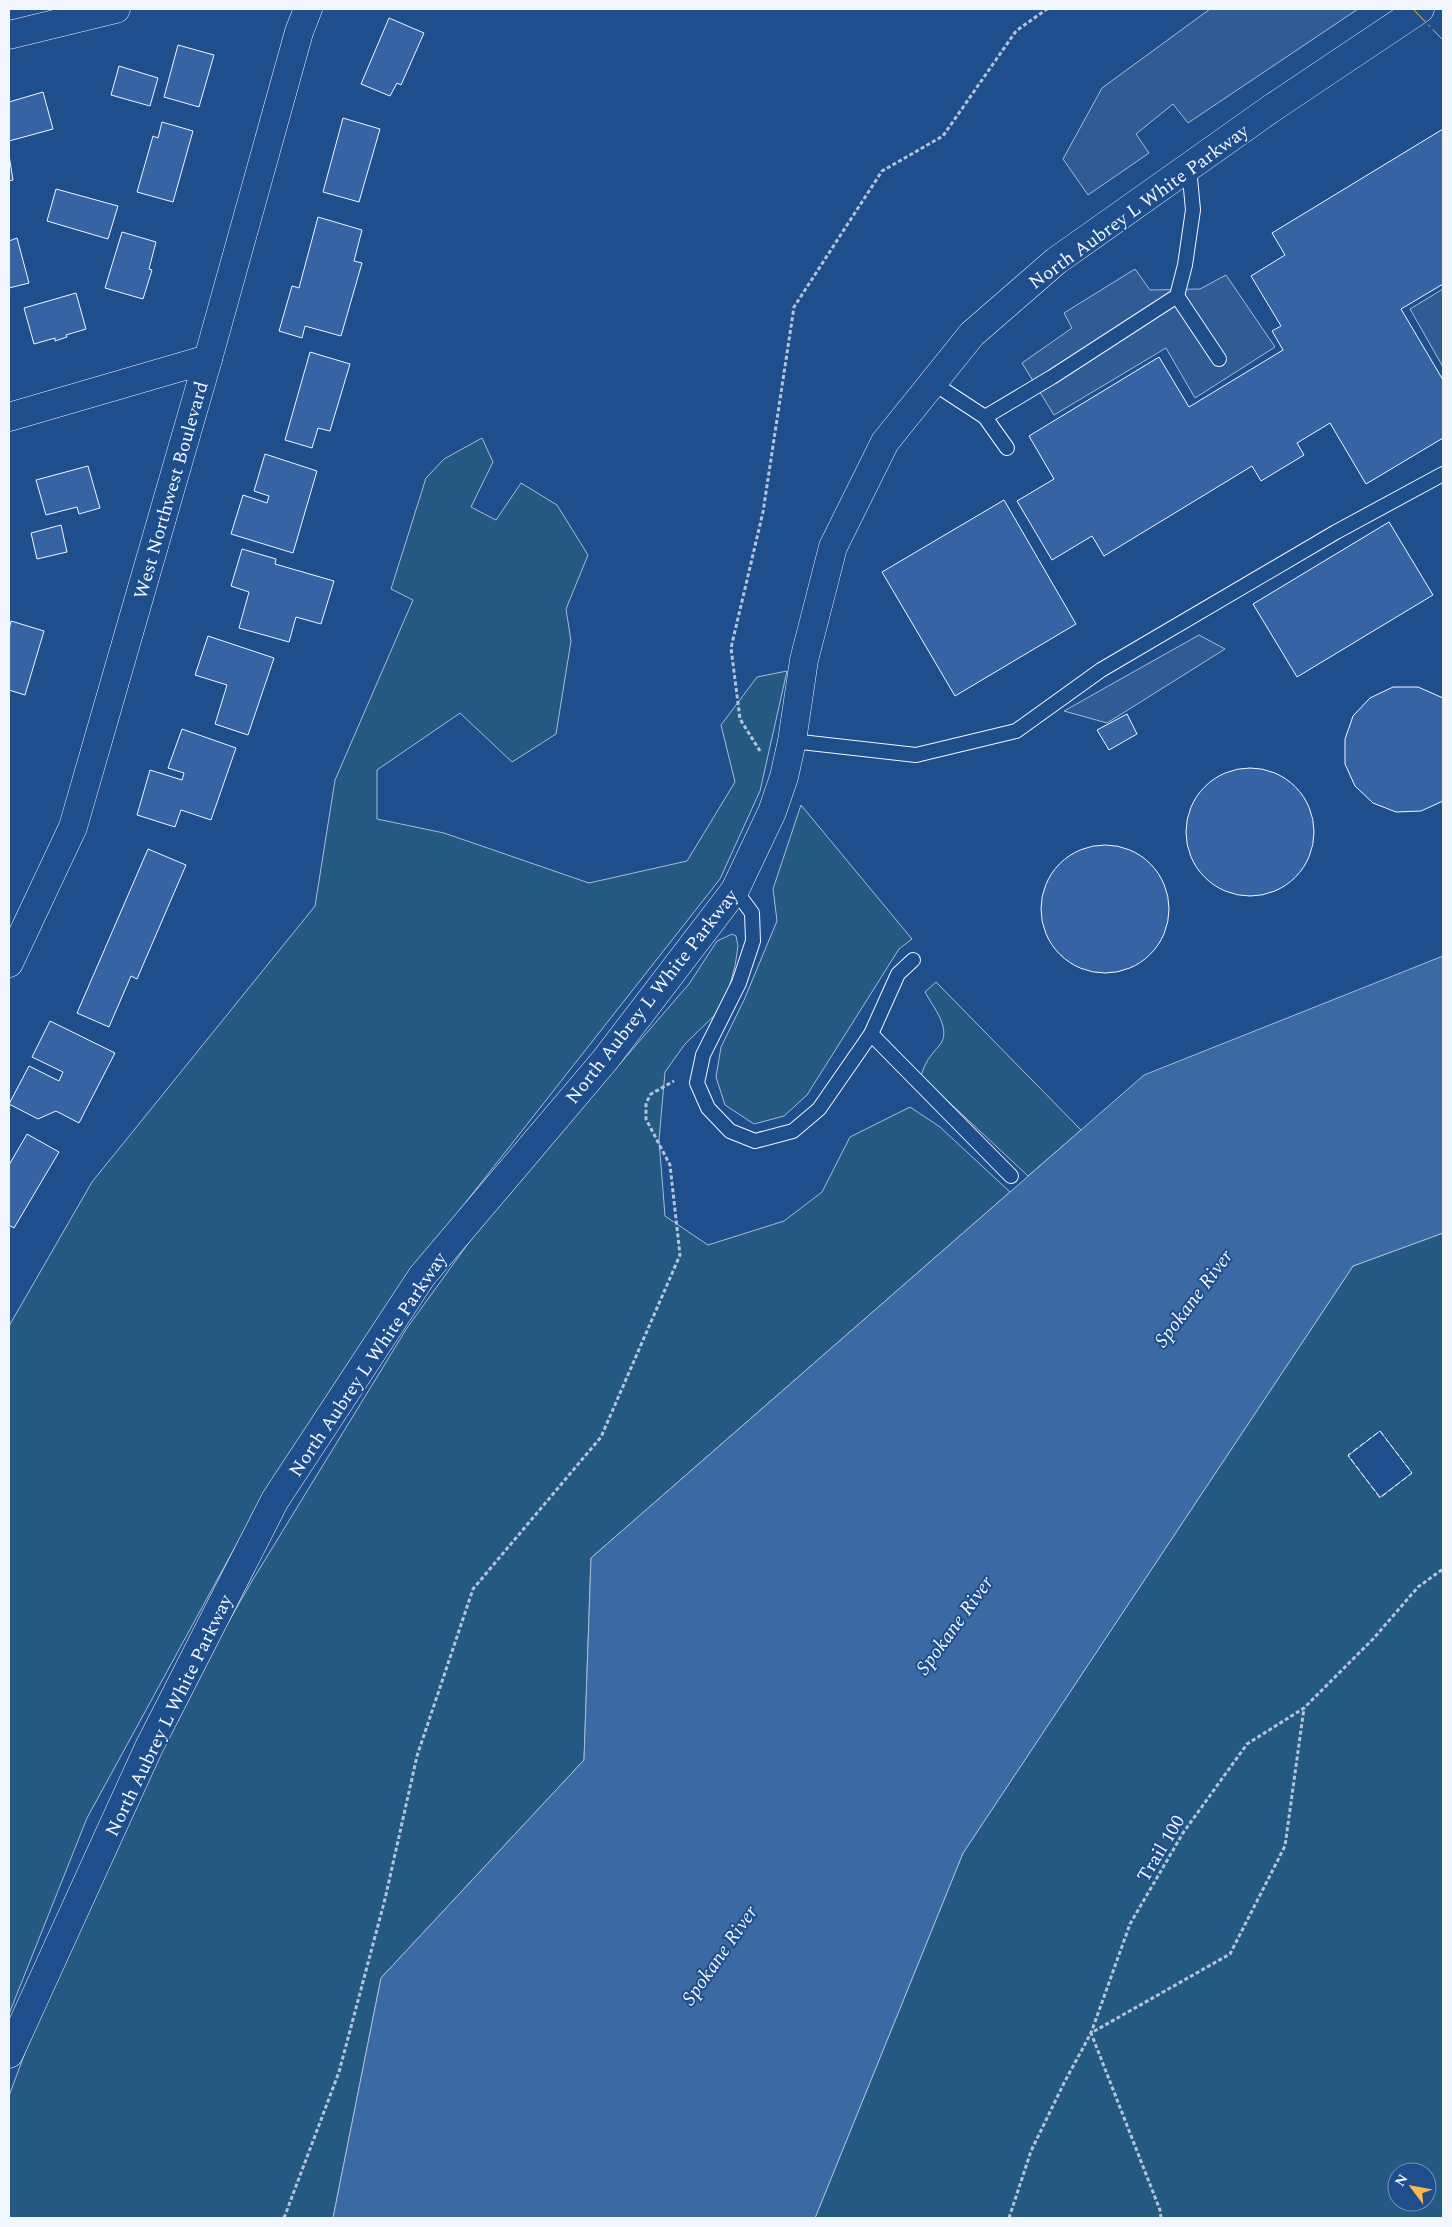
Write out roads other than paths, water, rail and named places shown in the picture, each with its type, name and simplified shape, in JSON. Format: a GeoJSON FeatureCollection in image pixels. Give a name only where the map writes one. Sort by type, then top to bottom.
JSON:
{"type":"FeatureCollection","features":[{"type":"Feature","properties":{"kind":"street"},"geometry":{"type":"LineString","coordinates":[[9,35],[116,9]]}},
{"type":"Feature","properties":{"kind":"street","name":"West Northwest Boulevard"},"geometry":{"type":"LineString","coordinates":[[9,963],[73,827],[208,359],[299,32],[308,9]]}},
{"type":"Feature","properties":{"kind":"street","name":"North Aubrey L White Parkway"},"geometry":{"type":"LineString","coordinates":[[9,2054],[149,1747],[275,1500],[422,1276],[605,1060],[735,890],[772,812],[784,777],[792,741],[804,660],[833,547],[885,442],[972,334],[1049,267],[1189,167],[1420,9]]}},
{"type":"Feature","properties":{"kind":"street"},"geometry":{"type":"LineString","coordinates":[[9,417],[208,359]]}},
{"type":"Feature","properties":{"kind":"lane"},"geometry":{"type":"LineString","coordinates":[[985,417],[1052,377],[1177,296],[1185,265],[1193,210],[1189,167]]}},
{"type":"Feature","properties":{"kind":"lane"},"geometry":{"type":"LineString","coordinates":[[1177,296],[1219,359]]}},
{"type":"Feature","properties":{"kind":"lane"},"geometry":{"type":"LineString","coordinates":[[932,383],[985,417],[1007,448]]}},
{"type":"Feature","properties":{"kind":"lane"},"geometry":{"type":"LineString","coordinates":[[792,741],[916,755],[1016,731],[1101,670],[1336,532],[1443,474]]}},
{"type":"Feature","properties":{"kind":"lane"},"geometry":{"type":"LineString","coordinates":[[735,890],[752,913],[753,941],[739,983],[703,1054],[697,1083],[708,1108],[730,1131],[755,1141],[792,1131],[819,1109],[871,1034],[898,974],[913,960]]}},
{"type":"Feature","properties":{"kind":"lane"},"geometry":{"type":"LineString","coordinates":[[871,1034],[1011,1176]]}},
{"type":"Feature","properties":{"kind":"water","name":"Spokane River"},"geometry":{"type":"Polygon","coordinates":[[[1443,956],[1443,1233],[1353,1266],[963,1853],[815,2218],[333,2218],[381,1978],[584,1760],[591,1558],[1144,1075],[1443,956]]]}}]}
